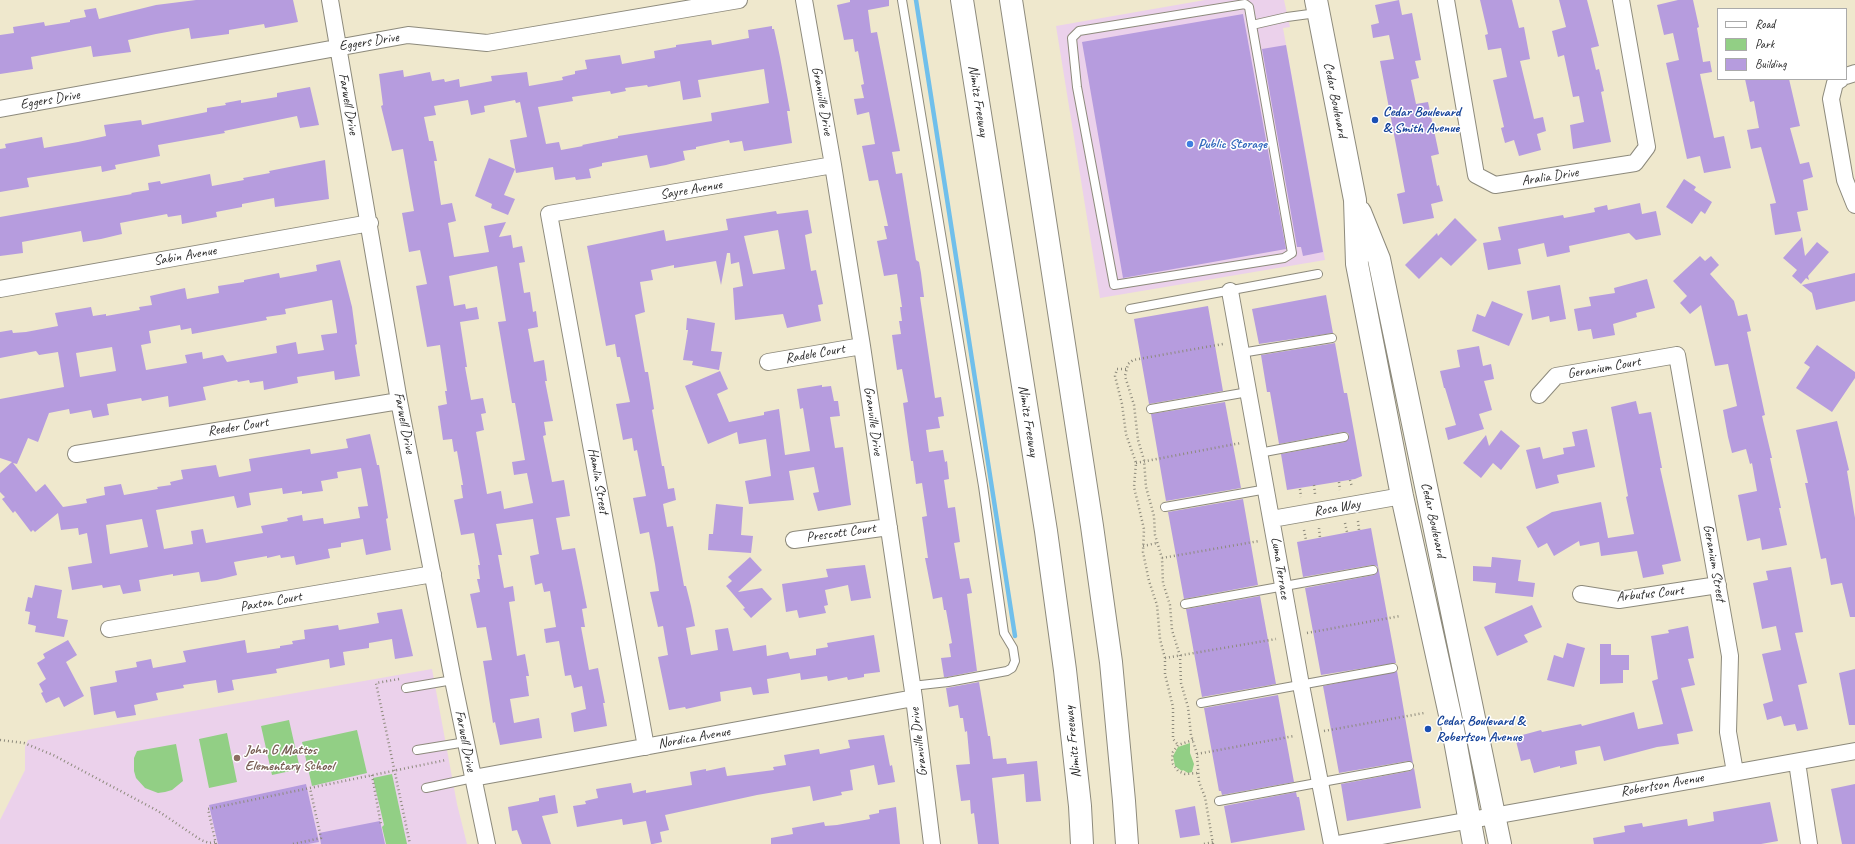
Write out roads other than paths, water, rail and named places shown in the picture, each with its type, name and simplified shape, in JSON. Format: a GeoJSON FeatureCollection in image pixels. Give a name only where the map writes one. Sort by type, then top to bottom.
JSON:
{"type":"FeatureCollection","features":[{"type":"Feature","properties":{"kind":"main road","name":"Nimitz Freeway"},"geometry":{"type":"LineString","coordinates":[[962,0],[1046,531],[1066,670],[1080,806],[1082,844]]}},
{"type":"Feature","properties":{"kind":"main road"},"geometry":{"type":"LineString","coordinates":[[1011,0],[1092,526],[1108,647],[1124,794],[1127,844]]}},
{"type":"Feature","properties":{"kind":"main road","name":"Cedar Boulevard"},"geometry":{"type":"LineString","coordinates":[[1317,7],[1355,200],[1357,264],[1402,496],[1452,724],[1474,844]]}},
{"type":"Feature","properties":{"kind":"main road","name":"Cedar Boulevard"},"geometry":{"type":"LineString","coordinates":[[1355,200],[1379,259],[1500,844]]}},
{"type":"Feature","properties":{"kind":"street","name":"Farwell Drive"},"geometry":{"type":"LineString","coordinates":[[330,0],[400,401],[453,680],[487,844]]}},
{"type":"Feature","properties":{"kind":"street","name":"Eggers Drive"},"geometry":{"type":"LineString","coordinates":[[0,109],[338,46],[408,35],[487,43],[739,0]]}},
{"type":"Feature","properties":{"kind":"street","name":"Granville Drive"},"geometry":{"type":"LineString","coordinates":[[804,0],[833,165],[862,346],[913,692],[932,844]]}},
{"type":"Feature","properties":{"kind":"street","name":"Aralia Drive"},"geometry":{"type":"LineString","coordinates":[[1446,0],[1476,175],[1495,185],[1635,163],[1647,147],[1621,0]]}},
{"type":"Feature","properties":{"kind":"street"},"geometry":{"type":"LineString","coordinates":[[1839,80],[1835,82],[1831,99],[1845,180],[1855,205]]}},
{"type":"Feature","properties":{"kind":"street","name":"Sayre Avenue"},"geometry":{"type":"LineString","coordinates":[[549,214],[833,165]]}},
{"type":"Feature","properties":{"kind":"street","name":"Hamlin Street"},"geometry":{"type":"LineString","coordinates":[[549,214],[646,747]]}},
{"type":"Feature","properties":{"kind":"street","name":"Sabin Avenue"},"geometry":{"type":"LineString","coordinates":[[0,289],[370,223]]}},
{"type":"Feature","properties":{"kind":"street","name":"Luma Terrace"},"geometry":{"type":"LineString","coordinates":[[1230,291],[1301,685],[1332,844]]}},
{"type":"Feature","properties":{"kind":"street","name":"Radele Court"},"geometry":{"type":"LineString","coordinates":[[768,362],[862,346]]}},
{"type":"Feature","properties":{"kind":"street","name":"Geranium Court"},"geometry":{"type":"LineString","coordinates":[[1539,395],[1556,376],[1677,355]]}},
{"type":"Feature","properties":{"kind":"street","name":"Geranium Street"},"geometry":{"type":"LineString","coordinates":[[1677,355],[1730,656],[1728,732],[1735,772]]}},
{"type":"Feature","properties":{"kind":"street","name":"Reeder Court"},"geometry":{"type":"LineString","coordinates":[[76,454],[400,401]]}},
{"type":"Feature","properties":{"kind":"street","name":"Rosa Way"},"geometry":{"type":"LineString","coordinates":[[1272,519],[1402,496]]}},
{"type":"Feature","properties":{"kind":"street","name":"Prescott Court"},"geometry":{"type":"LineString","coordinates":[[794,540],[889,527]]}},
{"type":"Feature","properties":{"kind":"street","name":"Paxton Court"},"geometry":{"type":"LineString","coordinates":[[109,629],[433,574]]}},
{"type":"Feature","properties":{"kind":"street","name":"Arbutus Court"},"geometry":{"type":"LineString","coordinates":[[1581,594],[1618,600],[1718,585]]}},
{"type":"Feature","properties":{"kind":"street","name":"Nordica Avenue"},"geometry":{"type":"LineString","coordinates":[[473,778],[646,747],[913,692]]}},
{"type":"Feature","properties":{"kind":"street","name":"Robertson Avenue"},"geometry":{"type":"LineString","coordinates":[[1336,844],[1494,814],[1855,752]]}},
{"type":"Feature","properties":{"kind":"street"},"geometry":{"type":"LineString","coordinates":[[1797,762],[1809,844]]}},
{"type":"Feature","properties":{"kind":"lane"},"geometry":{"type":"LineString","coordinates":[[902,0],[983,486],[1004,633],[1013,648],[1015,661],[1012,668],[1007,671],[948,682],[913,692]]}},
{"type":"Feature","properties":{"kind":"lane"},"geometry":{"type":"LineString","coordinates":[[1245,4],[1248,7],[1252,25],[1292,253],[1284,258],[1114,286],[1077,87],[1072,38],[1079,31],[1245,4]]}},
{"type":"Feature","properties":{"kind":"lane"},"geometry":{"type":"LineString","coordinates":[[1252,25],[1287,17],[1317,7]]}},
{"type":"Feature","properties":{"kind":"lane"},"geometry":{"type":"LineString","coordinates":[[1130,309],[1318,274]]}},
{"type":"Feature","properties":{"kind":"lane"},"geometry":{"type":"LineString","coordinates":[[1241,353],[1332,338]]}},
{"type":"Feature","properties":{"kind":"lane"},"geometry":{"type":"LineString","coordinates":[[1151,409],[1248,392]]}},
{"type":"Feature","properties":{"kind":"lane"},"geometry":{"type":"LineString","coordinates":[[1259,453],[1344,437]]}},
{"type":"Feature","properties":{"kind":"lane"},"geometry":{"type":"LineString","coordinates":[[1165,507],[1266,489]]}},
{"type":"Feature","properties":{"kind":"lane"},"geometry":{"type":"LineString","coordinates":[[1185,604],[1373,570]]}},
{"type":"Feature","properties":{"kind":"lane"},"geometry":{"type":"LineString","coordinates":[[1201,703],[1393,668]]}},
{"type":"Feature","properties":{"kind":"lane"},"geometry":{"type":"LineString","coordinates":[[406,688],[453,680]]}},
{"type":"Feature","properties":{"kind":"lane"},"geometry":{"type":"LineString","coordinates":[[417,750],[466,742]]}},
{"type":"Feature","properties":{"kind":"lane"},"geometry":{"type":"LineString","coordinates":[[1219,801],[1409,766]]}},
{"type":"Feature","properties":{"kind":"lane"},"geometry":{"type":"LineString","coordinates":[[426,788],[473,778]]}},
{"type":"Feature","properties":{"kind":"waterway"},"geometry":{"type":"LineString","coordinates":[[916,0],[1015,636]]}},
{"type":"Feature","properties":{"kind":"place","name":"Cedar Boulevard & Smith Avenue"},"geometry":{"type":"Point","coordinates":[1375,120]}},
{"type":"Feature","properties":{"kind":"place","name":"Public Storage"},"geometry":{"type":"Point","coordinates":[1190,144]}},
{"type":"Feature","properties":{"kind":"place","name":"Cedar Boulevard & Robertson Avenue"},"geometry":{"type":"Point","coordinates":[1428,729]}},
{"type":"Feature","properties":{"kind":"place","name":"John G Mattos Elementary School"},"geometry":{"type":"Point","coordinates":[237,758]}}]}
